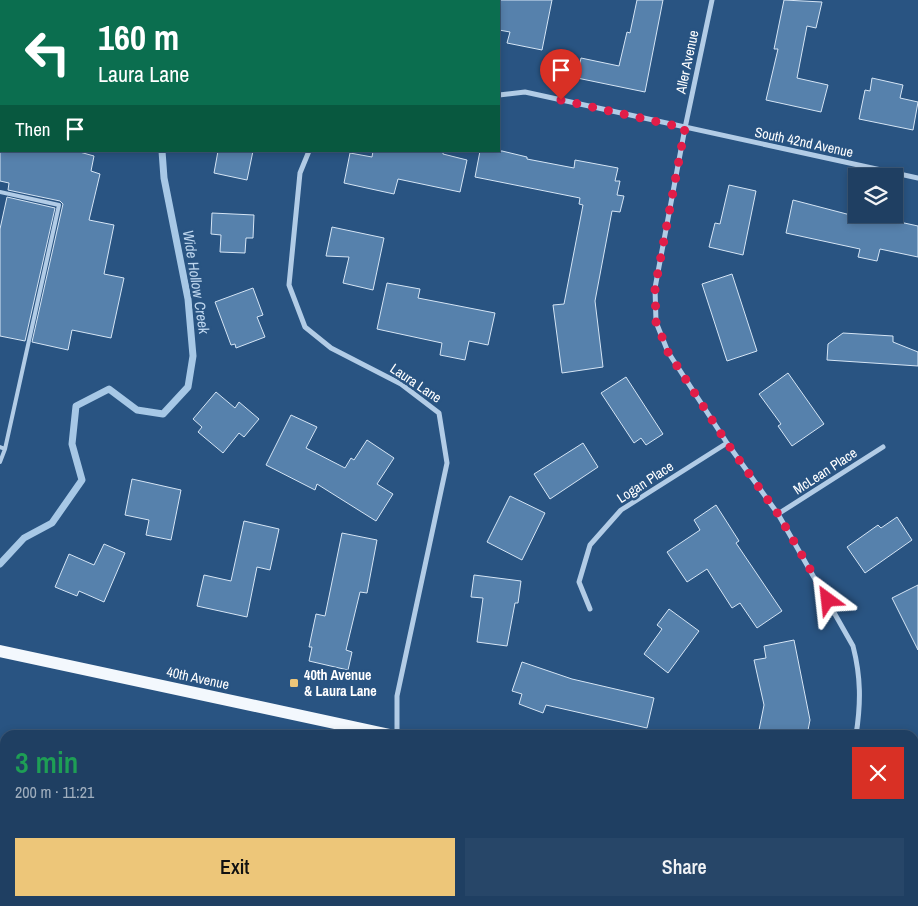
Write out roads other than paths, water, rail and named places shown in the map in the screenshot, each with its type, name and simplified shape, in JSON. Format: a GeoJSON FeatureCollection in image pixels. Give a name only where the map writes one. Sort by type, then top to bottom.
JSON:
{"type":"FeatureCollection","features":[{"type":"Feature","properties":{"kind":"main road","name":"40th Avenue"},"geometry":{"type":"LineString","coordinates":[[0,651],[367,730]]}},
{"type":"Feature","properties":{"kind":"street","name":"Aller Avenue"},"geometry":{"type":"LineString","coordinates":[[712,0],[685,128],[655,288],[656,322],[668,352],[727,443],[778,514],[853,646],[859,669],[861,702],[857,730]]}},
{"type":"Feature","properties":{"kind":"street"},"geometry":{"type":"LineString","coordinates":[[500,95],[525,92],[685,128]]}},
{"type":"Feature","properties":{"kind":"street","name":"South 42nd Avenue"},"geometry":{"type":"LineString","coordinates":[[685,128],[918,178]]}},
{"type":"Feature","properties":{"kind":"street","name":"Laura Lane"},"geometry":{"type":"LineString","coordinates":[[309,152],[300,173],[289,286],[305,326],[331,348],[401,384],[440,412],[447,463],[397,696],[397,730]]}},
{"type":"Feature","properties":{"kind":"street","name":"Logan Place"},"geometry":{"type":"LineString","coordinates":[[590,609],[579,582],[590,545],[621,510],[727,443]]}},
{"type":"Feature","properties":{"kind":"street","name":"McLean Place"},"geometry":{"type":"LineString","coordinates":[[778,514],[883,447]]}},
{"type":"Feature","properties":{"kind":"lane"},"geometry":{"type":"LineString","coordinates":[[0,192],[58,205],[0,462]]}},
{"type":"Feature","properties":{"kind":"waterway","name":"Wide Hollow Creek"},"geometry":{"type":"LineString","coordinates":[[0,564],[24,538],[52,523],[82,480],[72,444],[76,406],[109,389],[137,410],[163,414],[188,387],[193,356],[188,299],[164,178],[162,152]]}},
{"type":"Feature","properties":{"kind":"place","name":"40th Avenue & Laura Lane"},"geometry":{"type":"Point","coordinates":[294,683]}}]}
